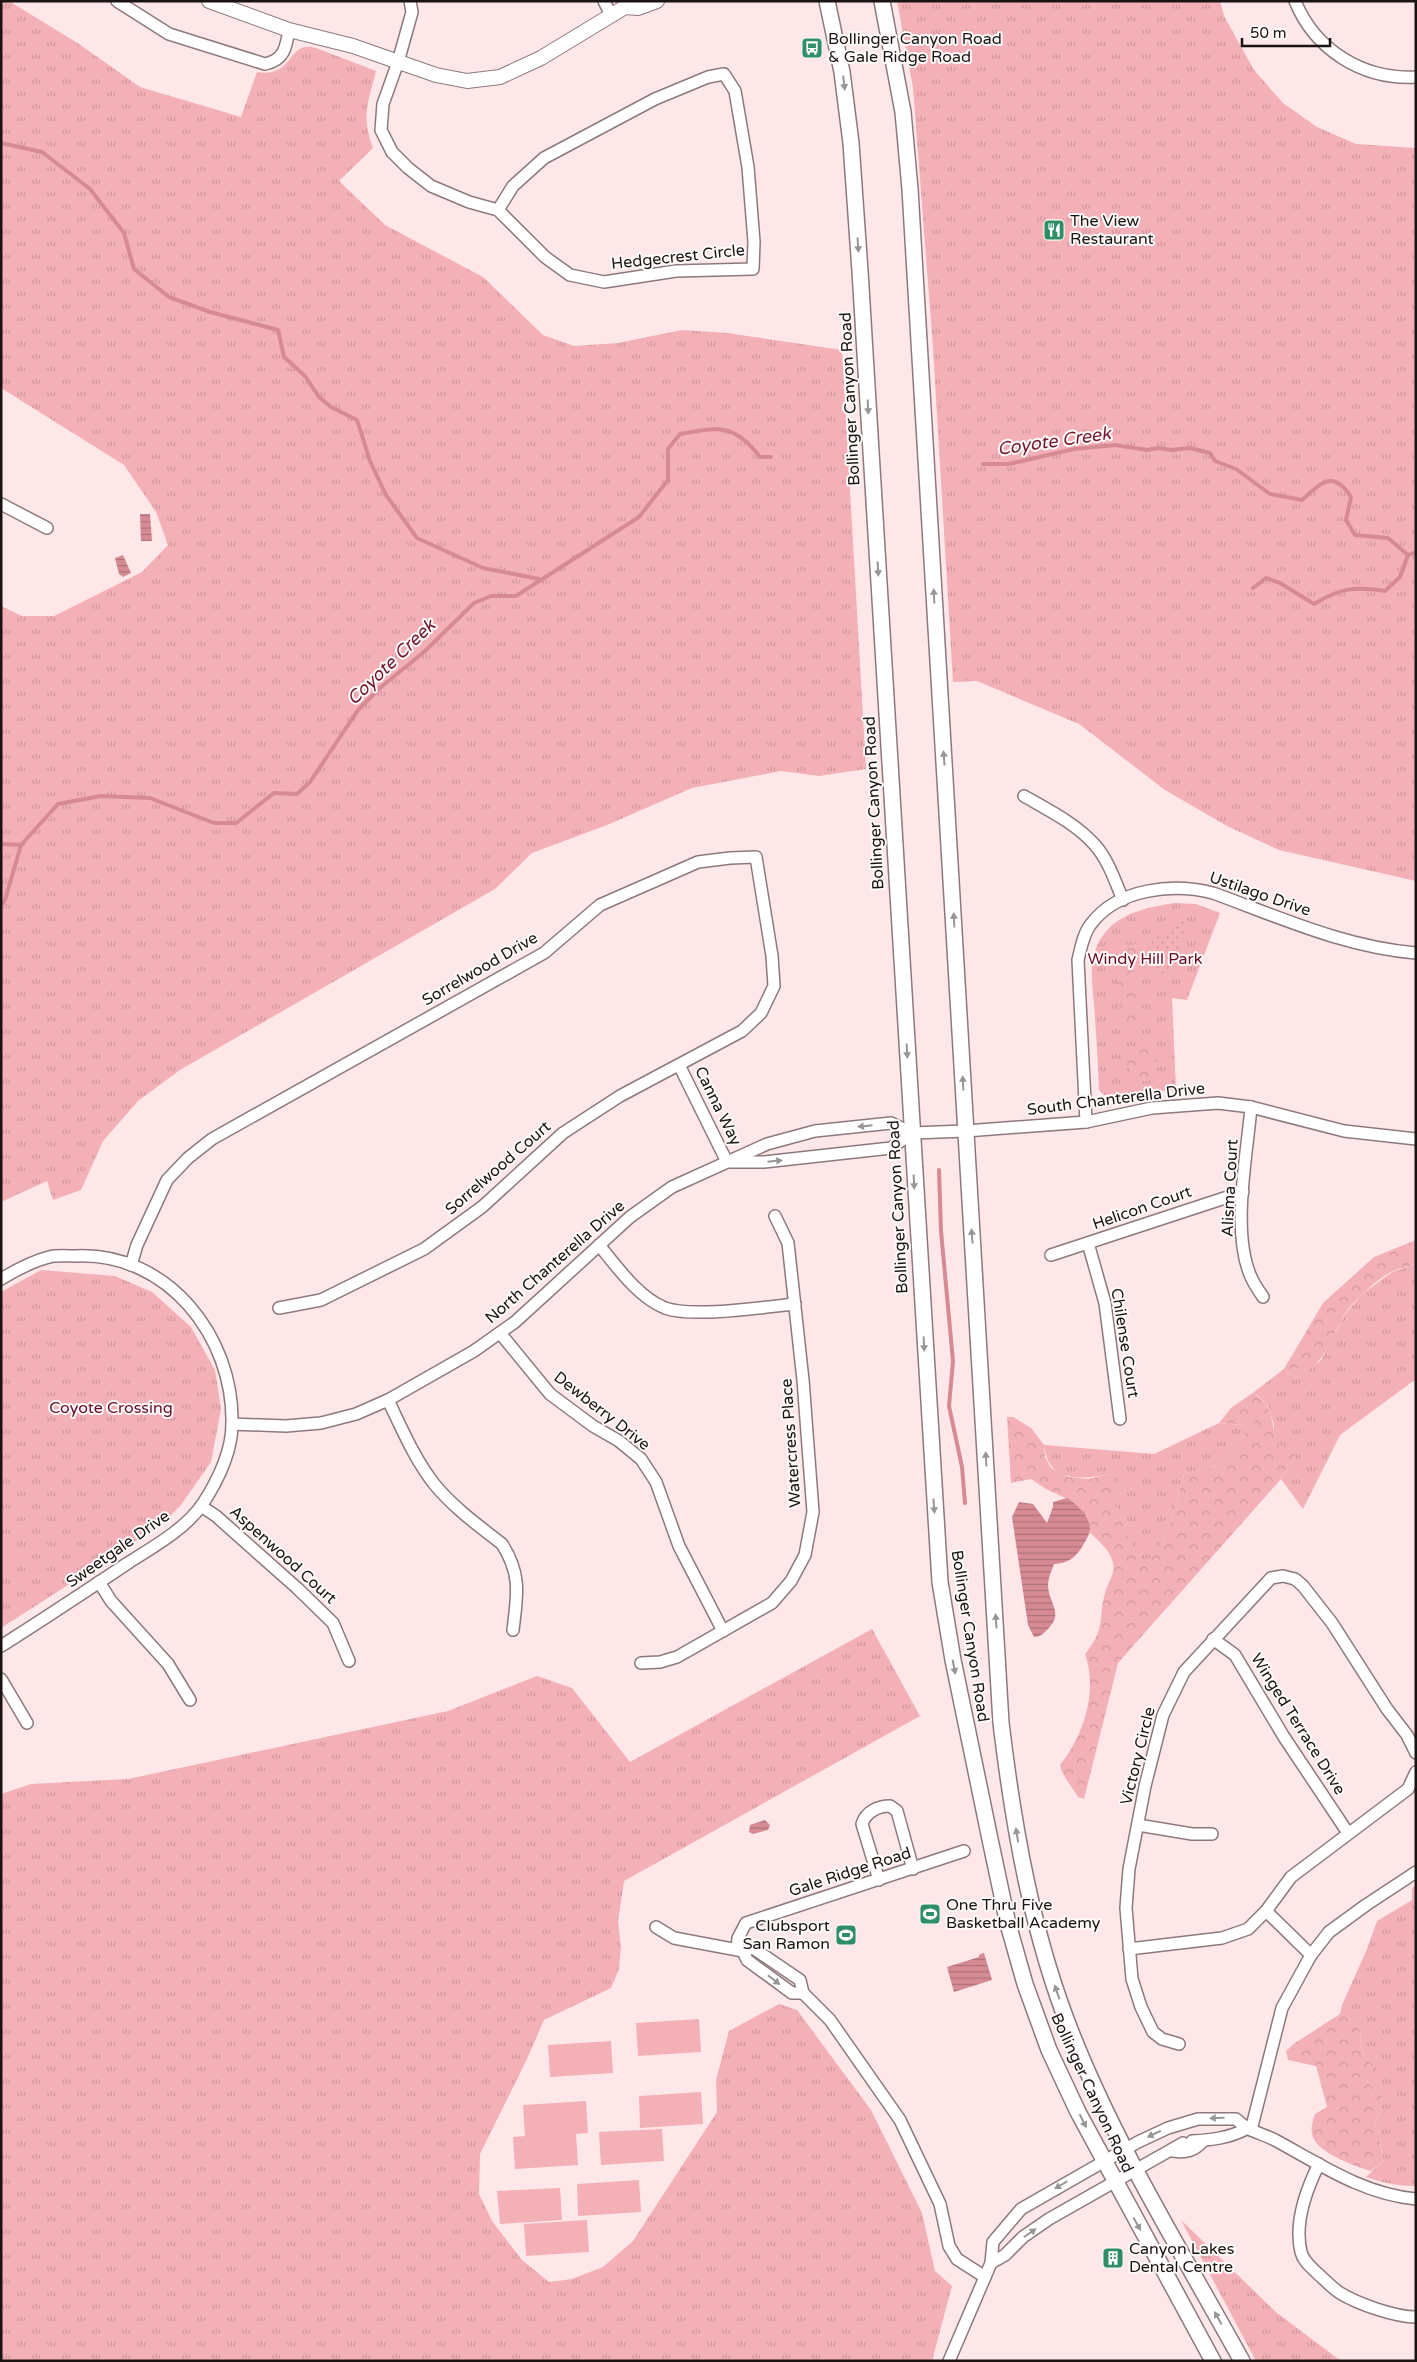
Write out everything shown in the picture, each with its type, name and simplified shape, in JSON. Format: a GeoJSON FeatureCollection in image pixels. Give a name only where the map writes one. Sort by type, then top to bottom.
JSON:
{"type":"FeatureCollection","features":[{"type":"Feature","properties":{"kind":"main road","name":"Bollinger Canyon Road"},"geometry":{"type":"LineString","coordinates":[[827,1],[842,72],[853,172],[940,1582],[953,1660],[1006,1915],[1025,1984],[1049,2050],[1103,2161],[1213,2361]]}},
{"type":"Feature","properties":{"kind":"main road","name":"Bollinger Canyon Road"},"geometry":{"type":"LineString","coordinates":[[882,1],[903,112],[910,189],[1001,1722],[1018,1844],[1034,1918],[1074,2042],[1125,2149],[1242,2361]]}},
{"type":"Feature","properties":{"kind":"street"},"geometry":{"type":"LineString","coordinates":[[117,1],[169,34],[265,64],[274,62],[282,55],[289,30]]}},
{"type":"Feature","properties":{"kind":"street"},"geometry":{"type":"LineString","coordinates":[[209,1],[289,30],[353,46],[436,75],[467,81],[500,77],[541,58],[611,15],[625,3],[638,8],[657,1]]}},
{"type":"Feature","properties":{"kind":"street","name":"Hedgecrest Circle"},"geometry":{"type":"LineString","coordinates":[[410,1],[412,12],[398,62],[382,104],[380,130],[392,152],[431,186],[469,202],[498,210],[545,257],[570,276],[604,282],[676,272],[753,269],[754,242],[748,167],[736,91],[724,74],[708,77],[654,100],[544,158],[513,186],[498,210]]}},
{"type":"Feature","properties":{"kind":"street"},"geometry":{"type":"LineString","coordinates":[[604,1],[611,15]]}},
{"type":"Feature","properties":{"kind":"street"},"geometry":{"type":"LineString","coordinates":[[1295,1],[1308,28],[1326,46],[1348,62],[1383,76],[1416,77]]}},
{"type":"Feature","properties":{"kind":"street"},"geometry":{"type":"LineString","coordinates":[[1,504],[47,528]]}},
{"type":"Feature","properties":{"kind":"street"},"geometry":{"type":"LineString","coordinates":[[1024,796],[1073,826],[1095,845],[1106,863],[1123,900]]}},
{"type":"Feature","properties":{"kind":"street","name":"Sorrelwood Drive"},"geometry":{"type":"LineString","coordinates":[[131,1265],[137,1245],[167,1180],[188,1158],[212,1139],[544,953],[600,905],[698,862],[756,857],[772,956],[774,986],[761,1013],[742,1032],[679,1065]]}},
{"type":"Feature","properties":{"kind":"street","name":"Ustilago Drive"},"geometry":{"type":"LineString","coordinates":[[1086,1122],[1078,960],[1084,938],[1091,924],[1101,913],[1123,900],[1144,892],[1172,887],[1193,888],[1213,893],[1340,940],[1384,950],[1416,953]]}},
{"type":"Feature","properties":{"kind":"street","name":"Canna Way"},"geometry":{"type":"LineString","coordinates":[[679,1065],[727,1162]]}},
{"type":"Feature","properties":{"kind":"street","name":"Sorrelwood Court"},"geometry":{"type":"LineString","coordinates":[[279,1308],[322,1300],[424,1249],[482,1207],[563,1133],[620,1096],[679,1065]]}},
{"type":"Feature","properties":{"kind":"street","name":"South Chanterella Drive"},"geometry":{"type":"LineString","coordinates":[[966,1131],[1086,1122],[1152,1108],[1218,1103],[1251,1106],[1344,1131],[1416,1139]]}},
{"type":"Feature","properties":{"kind":"street","name":"Alisma Court"},"geometry":{"type":"LineString","coordinates":[[1251,1106],[1243,1192],[1243,1247],[1251,1278],[1263,1297]]}},
{"type":"Feature","properties":{"kind":"street","name":"North Chanterella Drive"},"geometry":{"type":"LineString","coordinates":[[232,1424],[286,1426],[322,1423],[356,1414],[388,1400],[446,1368],[500,1332],[537,1304],[630,1217],[672,1187],[767,1144],[815,1131],[891,1123],[912,1133],[966,1131]]}},
{"type":"Feature","properties":{"kind":"street","name":"North Chanterella Drive"},"geometry":{"type":"LineString","coordinates":[[727,1162],[764,1162],[891,1148],[912,1133]]}},
{"type":"Feature","properties":{"kind":"street","name":"Helicon Court"},"geometry":{"type":"LineString","coordinates":[[1051,1255],[1243,1192]]}},
{"type":"Feature","properties":{"kind":"street","name":"Watercress Place"},"geometry":{"type":"LineString","coordinates":[[641,1663],[660,1662],[677,1657],[772,1603],[791,1581],[805,1555],[813,1512],[803,1380],[788,1243],[775,1216]]}},
{"type":"Feature","properties":{"kind":"street","name":"Chilense Court"},"geometry":{"type":"LineString","coordinates":[[1088,1244],[1105,1303],[1120,1419]]}},
{"type":"Feature","properties":{"kind":"street"},"geometry":{"type":"LineString","coordinates":[[599,1245],[642,1293],[664,1308],[694,1312],[795,1304]]}},
{"type":"Feature","properties":{"kind":"street","name":"Sweetgale Drive"},"geometry":{"type":"LineString","coordinates":[[1,1279],[16,1270],[50,1257],[88,1255],[131,1265],[169,1286],[196,1313],[216,1344],[229,1382],[232,1424],[229,1448],[218,1476],[201,1506],[172,1534],[1,1646]]}},
{"type":"Feature","properties":{"kind":"street","name":"Dewberry Drive"},"geometry":{"type":"LineString","coordinates":[[500,1332],[550,1394],[593,1426],[619,1441],[641,1459],[656,1482],[679,1546],[723,1631]]}},
{"type":"Feature","properties":{"kind":"street"},"geometry":{"type":"LineString","coordinates":[[388,1400],[422,1468],[435,1486],[450,1502],[502,1544],[507,1552],[516,1574],[518,1589],[513,1630]]}},
{"type":"Feature","properties":{"kind":"street","name":"Aspenwood Court"},"geometry":{"type":"LineString","coordinates":[[201,1506],[216,1516],[297,1588],[333,1623],[349,1661]]}},
{"type":"Feature","properties":{"kind":"street","name":"Victory Circle"},"geometry":{"type":"LineString","coordinates":[[1179,2044],[1162,2039],[1153,2032],[1141,2007],[1132,1979],[1126,1908],[1128,1868],[1145,1786],[1163,1715],[1184,1672],[1271,1578],[1283,1576],[1294,1579],[1303,1586],[1332,1623],[1387,1709],[1407,1735],[1416,1753]]}},
{"type":"Feature","properties":{"kind":"street"},"geometry":{"type":"LineString","coordinates":[[99,1582],[111,1601],[168,1664],[190,1700]]}},
{"type":"Feature","properties":{"kind":"street","name":"Winged Terrace Drive"},"geometry":{"type":"LineString","coordinates":[[1213,1639],[1235,1655],[1284,1737],[1348,1833]]}},
{"type":"Feature","properties":{"kind":"street"},"geometry":{"type":"LineString","coordinates":[[1,1679],[27,1723]]}},
{"type":"Feature","properties":{"kind":"street"},"geometry":{"type":"LineString","coordinates":[[1129,1949],[1222,1938],[1248,1929],[1266,1911],[1291,1877],[1408,1789],[1416,1772]]}},
{"type":"Feature","properties":{"kind":"street"},"geometry":{"type":"LineString","coordinates":[[879,1880],[862,1824],[864,1818],[879,1806],[890,1806],[897,1811],[913,1869]]}},
{"type":"Feature","properties":{"kind":"street"},"geometry":{"type":"LineString","coordinates":[[1138,1825],[1192,1834],[1212,1834]]}},
{"type":"Feature","properties":{"kind":"street","name":"Gale Ridge Road"},"geometry":{"type":"LineString","coordinates":[[740,1950],[738,1938],[746,1923],[964,1851]]}},
{"type":"Feature","properties":{"kind":"street"},"geometry":{"type":"LineString","coordinates":[[1248,2130],[1282,2008],[1310,1955],[1330,1932],[1366,1905],[1416,1872]]}},
{"type":"Feature","properties":{"kind":"street"},"geometry":{"type":"LineString","coordinates":[[1266,1911],[1310,1955]]}},
{"type":"Feature","properties":{"kind":"street"},"geometry":{"type":"LineString","coordinates":[[656,1927],[674,1938],[740,1950],[747,1960],[792,1994],[803,1993],[830,2020],[900,2120],[940,2204],[949,2246],[963,2263],[985,2277]]}},
{"type":"Feature","properties":{"kind":"street"},"geometry":{"type":"LineString","coordinates":[[949,2361],[992,2262],[993,2242],[1021,2209],[1103,2161],[1168,2128],[1198,2119],[1236,2119],[1248,2130],[1272,2139],[1366,2189],[1391,2197],[1416,2199]]}},
{"type":"Feature","properties":{"kind":"street"},"geometry":{"type":"LineString","coordinates":[[992,2262],[1005,2255],[1023,2237],[1049,2219],[1136,2169],[1173,2151],[1179,2144],[1233,2136],[1248,2130]]}},
{"type":"Feature","properties":{"kind":"street"},"geometry":{"type":"LineString","coordinates":[[1173,2151],[1182,2152],[1196,2149],[1193,2142]]}},
{"type":"Feature","properties":{"kind":"street"},"geometry":{"type":"LineString","coordinates":[[1319,2164],[1307,2189],[1301,2217],[1299,2240],[1301,2254],[1308,2265],[1340,2293],[1392,2313],[1416,2317]]}},
{"type":"Feature","properties":{"kind":"green space"},"geometry":{"type":"Polygon","coordinates":[[[1,1],[9,1],[79,44],[140,87],[241,117],[257,72],[278,70],[300,49],[307,47],[316,48],[376,71],[367,110],[367,127],[373,148],[339,181],[385,225],[483,277],[543,335],[574,346],[618,343],[682,330],[727,333],[842,350],[866,769],[819,776],[781,771],[692,788],[607,825],[532,853],[495,889],[180,1070],[138,1101],[103,1141],[81,1190],[53,1200],[47,1181],[1,1202],[1,606],[22,616],[54,616],[142,572],[168,545],[156,512],[124,465],[1,388],[1,1]]]}},
{"type":"Feature","properties":{"kind":"green space"},"geometry":{"type":"Polygon","coordinates":[[[897,1],[1220,1],[1224,16],[1254,70],[1283,103],[1317,127],[1356,144],[1416,148],[1416,881],[1279,850],[1227,826],[1165,790],[1079,724],[977,681],[953,682],[933,348],[913,88],[897,1]]]}},
{"type":"Feature","properties":{"kind":"green space","name":"Windy Hill Park"},"geometry":{"type":"Polygon","coordinates":[[[1175,903],[1196,904],[1220,913],[1187,1000],[1172,998],[1176,1090],[1104,1095],[1099,1090],[1092,976],[1092,965],[1097,945],[1104,934],[1124,917],[1148,908],[1175,903]]]}},
{"type":"Feature","properties":{"kind":"green space"},"geometry":{"type":"Polygon","coordinates":[[[1178,921],[1188,923],[1180,942],[1176,962],[1171,970],[1158,974],[1147,964],[1146,954],[1148,947],[1151,942],[1173,927],[1178,921]]]}},
{"type":"Feature","properties":{"kind":"green space"},"geometry":{"type":"Polygon","coordinates":[[[1135,944],[1145,949],[1141,967],[1127,975],[1127,978],[1141,986],[1144,991],[1140,998],[1132,1002],[1131,1014],[1135,1015],[1138,1020],[1135,1028],[1131,1030],[1120,1023],[1115,1014],[1115,1011],[1123,1001],[1114,992],[1118,978],[1113,972],[1110,963],[1123,953],[1128,945],[1135,944]]]}},
{"type":"Feature","properties":{"kind":"green space"},"geometry":{"type":"Polygon","coordinates":[[[1147,1041],[1158,1047],[1160,1061],[1151,1062],[1155,1071],[1152,1079],[1138,1083],[1130,1078],[1129,1069],[1123,1060],[1126,1052],[1147,1041]]]}},
{"type":"Feature","properties":{"kind":"green space"},"geometry":{"type":"Polygon","coordinates":[[[1416,1240],[1416,1264],[1387,1274],[1373,1284],[1348,1309],[1326,1351],[1314,1366],[1296,1379],[1284,1369],[1323,1303],[1374,1257],[1416,1240]]]}},
{"type":"Feature","properties":{"kind":"green space"},"geometry":{"type":"Polygon","coordinates":[[[1416,1264],[1416,1379],[1340,1435],[1303,1509],[1281,1479],[1296,1455],[1278,1444],[1273,1435],[1274,1425],[1268,1406],[1254,1392],[1284,1369],[1296,1379],[1321,1360],[1345,1314],[1362,1294],[1392,1272],[1416,1264]]]}},
{"type":"Feature","properties":{"kind":"green space","name":"Coyote Crossing"},"geometry":{"type":"Polygon","coordinates":[[[41,1270],[115,1276],[152,1292],[191,1327],[215,1370],[221,1409],[211,1462],[181,1505],[165,1521],[1,1628],[1,1292],[41,1270]]]}},
{"type":"Feature","properties":{"kind":"green space"},"geometry":{"type":"Polygon","coordinates":[[[1254,1392],[1268,1408],[1278,1444],[1296,1449],[1296,1455],[1281,1479],[1118,1663],[1084,1799],[1078,1797],[1065,1777],[1060,1765],[1076,1740],[1086,1712],[1090,1683],[1089,1668],[1085,1654],[1099,1631],[1103,1602],[1113,1571],[1113,1563],[1107,1550],[1090,1533],[1090,1526],[1072,1501],[1046,1489],[1031,1479],[1011,1483],[1007,1417],[1013,1417],[1031,1428],[1044,1445],[1045,1457],[1051,1468],[1068,1477],[1088,1479],[1110,1474],[1125,1482],[1123,1492],[1114,1502],[1141,1566],[1158,1547],[1164,1536],[1184,1475],[1214,1467],[1220,1463],[1255,1421],[1244,1425],[1219,1423],[1231,1408],[1254,1392]]]}},
{"type":"Feature","properties":{"kind":"green space"},"geometry":{"type":"Polygon","coordinates":[[[1256,1420],[1232,1452],[1221,1462],[1214,1467],[1184,1475],[1164,1537],[1158,1548],[1141,1567],[1114,1502],[1123,1492],[1110,1474],[1088,1477],[1068,1476],[1052,1466],[1044,1445],[1154,1454],[1219,1423],[1244,1425],[1256,1420]]]}},
{"type":"Feature","properties":{"kind":"green space"},"geometry":{"type":"Polygon","coordinates":[[[12,1538],[24,1561],[1,1574],[1,1543],[12,1538]]]}},
{"type":"Feature","properties":{"kind":"green space"},"geometry":{"type":"Polygon","coordinates":[[[872,1629],[920,1716],[624,1881],[618,1921],[621,1948],[619,1969],[611,1988],[544,2020],[480,2154],[479,2194],[492,2221],[522,2260],[549,2282],[572,2279],[603,2267],[633,2241],[717,2112],[716,2080],[729,2031],[779,2004],[797,2010],[871,2110],[922,2213],[935,2271],[952,2286],[932,2361],[1,2361],[1,1794],[31,1784],[128,1779],[448,1711],[537,1676],[572,1688],[630,1762],[872,1629]]]}},
{"type":"Feature","properties":{"kind":"green space"},"geometry":{"type":"Polygon","coordinates":[[[1416,1885],[1416,2186],[1391,2184],[1366,2177],[1383,2161],[1378,2130],[1374,2123],[1382,2110],[1373,2087],[1367,2081],[1372,2064],[1362,2051],[1360,2032],[1351,2020],[1340,2014],[1377,1921],[1412,1900],[1412,1888],[1416,1885]]]}},
{"type":"Feature","properties":{"kind":"green space"},"geometry":{"type":"Polygon","coordinates":[[[1340,2014],[1351,2019],[1357,2025],[1360,2031],[1362,2051],[1372,2064],[1373,2072],[1367,2081],[1382,2096],[1382,2110],[1374,2123],[1378,2130],[1383,2161],[1371,2171],[1332,2155],[1315,2141],[1312,2124],[1315,2114],[1327,2107],[1316,2066],[1288,2060],[1286,2051],[1295,2043],[1340,2014]]]}},
{"type":"Feature","properties":{"kind":"green space"},"geometry":{"type":"Polygon","coordinates":[[[699,2019],[701,2052],[638,2056],[636,2023],[699,2019]]]}},
{"type":"Feature","properties":{"kind":"green space"},"geometry":{"type":"Polygon","coordinates":[[[611,2041],[613,2073],[550,2077],[548,2045],[611,2041]]]}},
{"type":"Feature","properties":{"kind":"green space"},"geometry":{"type":"Polygon","coordinates":[[[701,2092],[703,2124],[640,2128],[639,2096],[701,2092]]]}},
{"type":"Feature","properties":{"kind":"green space"},"geometry":{"type":"Polygon","coordinates":[[[586,2101],[588,2133],[576,2134],[578,2165],[515,2169],[513,2137],[525,2136],[523,2105],[586,2101]]]}},
{"type":"Feature","properties":{"kind":"green space"},"geometry":{"type":"Polygon","coordinates":[[[662,2129],[664,2161],[601,2165],[599,2132],[662,2129]]]}},
{"type":"Feature","properties":{"kind":"green space"},"geometry":{"type":"Polygon","coordinates":[[[639,2180],[641,2212],[578,2216],[577,2184],[639,2180]]]}},
{"type":"Feature","properties":{"kind":"green space"},"geometry":{"type":"Polygon","coordinates":[[[560,2188],[562,2220],[500,2224],[497,2191],[560,2188]]]}},
{"type":"Feature","properties":{"kind":"green space"},"geometry":{"type":"Polygon","coordinates":[[[587,2220],[589,2252],[526,2256],[524,2224],[587,2220]]]}},
{"type":"Feature","properties":{"kind":"green space"},"geometry":{"type":"Polygon","coordinates":[[[1181,2220],[1277,2313],[1341,2361],[1256,2361],[1181,2220]]]}},
{"type":"Feature","properties":{"kind":"shaded area"},"geometry":{"type":"Polygon","coordinates":[[[140,514],[150,514],[152,541],[141,541],[140,514]]]}},
{"type":"Feature","properties":{"kind":"shaded area"},"geometry":{"type":"Polygon","coordinates":[[[123,555],[131,573],[123,577],[119,574],[115,558],[123,555]]]}},
{"type":"Feature","properties":{"kind":"shaded area"},"geometry":{"type":"Polygon","coordinates":[[[1067,1498],[1079,1507],[1088,1520],[1090,1532],[1077,1554],[1065,1562],[1054,1564],[1048,1587],[1055,1609],[1055,1619],[1044,1633],[1034,1637],[1028,1625],[1012,1517],[1019,1502],[1033,1504],[1047,1523],[1053,1502],[1067,1498]]]}},
{"type":"Feature","properties":{"kind":"shaded area"},"geometry":{"type":"Polygon","coordinates":[[[765,1820],[770,1825],[768,1830],[753,1834],[749,1832],[750,1825],[765,1820]]]}},
{"type":"Feature","properties":{"kind":"shaded area"},"geometry":{"type":"Polygon","coordinates":[[[984,1953],[992,1980],[954,1992],[947,1967],[979,1957],[979,1955],[984,1953]]]}},
{"type":"Feature","properties":{"kind":"waterway"},"geometry":{"type":"LineString","coordinates":[[1,143],[42,152],[90,189],[124,233],[134,269],[169,297],[210,312],[278,330],[284,357],[305,376],[319,397],[331,407],[357,420],[370,461],[386,495],[417,538],[483,568],[539,579]]}},
{"type":"Feature","properties":{"kind":"waterway","name":"Coyote Creek"},"geometry":{"type":"LineString","coordinates":[[1,905],[5,900],[21,845],[58,804],[101,796],[150,798],[214,823],[236,823],[274,793],[297,794],[310,782],[358,710],[381,687],[424,652],[474,603],[491,596],[516,596],[639,517],[668,480],[668,449],[680,434],[715,429],[724,430],[742,438],[760,457],[771,457]]}},
{"type":"Feature","properties":{"kind":"waterway","name":"Coyote Creek"},"geometry":{"type":"LineString","coordinates":[[983,464],[1009,464],[1074,449],[1115,445],[1147,450],[1190,448],[1210,453],[1215,461],[1236,469],[1270,494],[1302,500],[1321,484],[1333,481],[1338,483],[1345,488],[1351,497],[1346,520],[1355,535],[1388,538],[1408,555]]}},
{"type":"Feature","properties":{"kind":"waterway","name":"Coyote Creek"},"geometry":{"type":"LineString","coordinates":[[1408,555],[1416,552]]}},
{"type":"Feature","properties":{"kind":"waterway"},"geometry":{"type":"LineString","coordinates":[[1253,588],[1266,578],[1280,583],[1314,604],[1348,590],[1385,591],[1400,577],[1408,555]]}},
{"type":"Feature","properties":{"kind":"waterway","name":"Coyote Creek"},"geometry":{"type":"LineString","coordinates":[[1,844],[21,845]]}},
{"type":"Feature","properties":{"kind":"waterway"},"geometry":{"type":"LineString","coordinates":[[939,1170],[941,1231],[953,1361],[949,1406],[962,1467],[965,1503]]}},
{"type":"Feature","properties":{"kind":"place","name":"Bollinger Canyon Road & Gale Ridge Road"},"geometry":{"type":"Point","coordinates":[812,48]}},
{"type":"Feature","properties":{"kind":"place","name":"The View Restaurant"},"geometry":{"type":"Point","coordinates":[1054,230]}},
{"type":"Feature","properties":{"kind":"place","name":"One Thru Five Basketball Academy"},"geometry":{"type":"Point","coordinates":[930,1914]}},
{"type":"Feature","properties":{"kind":"place","name":"Clubsport San Ramon"},"geometry":{"type":"Point","coordinates":[846,1935]}},
{"type":"Feature","properties":{"kind":"place","name":"Canyon Lakes Dental Centre"},"geometry":{"type":"Point","coordinates":[1113,2258]}}]}
